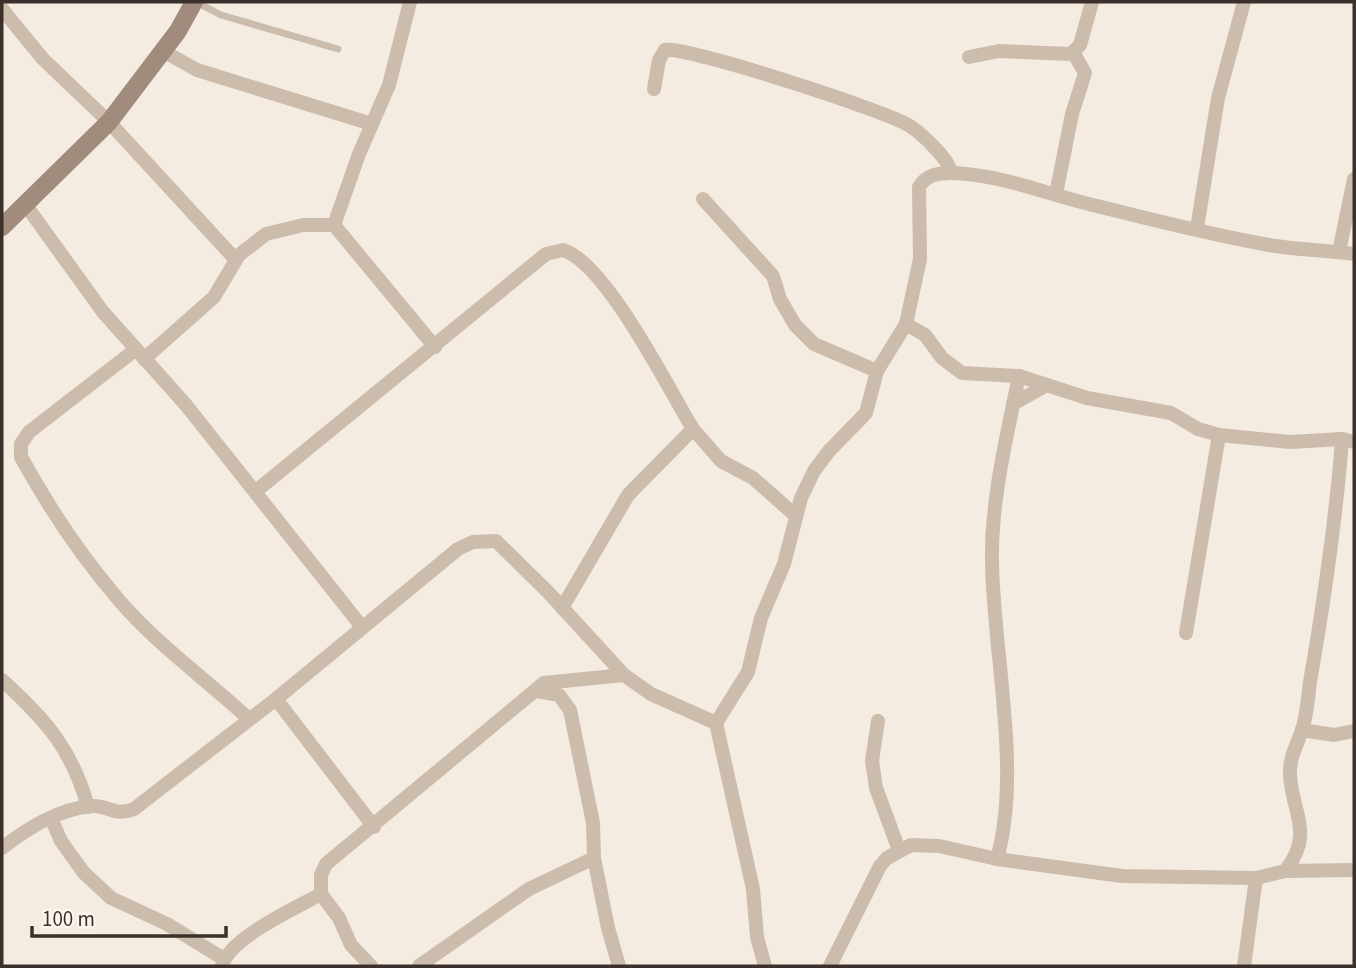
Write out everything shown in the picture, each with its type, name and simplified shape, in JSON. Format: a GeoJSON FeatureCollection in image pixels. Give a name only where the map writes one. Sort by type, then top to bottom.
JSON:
{"type":"FeatureCollection","features":[{"type":"Feature","properties":{"kind":"street"},"geometry":{"type":"LineString","coordinates":[[2,227],[109,122],[163,51],[195,2]]}},
{"type":"Feature","properties":{"kind":"street"},"geometry":{"type":"LineString","coordinates":[[334,225],[389,85],[410,2]]}},
{"type":"Feature","properties":{"kind":"street"},"geometry":{"type":"LineString","coordinates":[[969,57],[999,51],[1058,56],[1073,52],[1080,45],[1092,2]]}},
{"type":"Feature","properties":{"kind":"street"},"geometry":{"type":"LineString","coordinates":[[1197,228],[1218,98],[1244,2]]}},
{"type":"Feature","properties":{"kind":"street"},"geometry":{"type":"LineString","coordinates":[[2,10],[43,59],[109,122],[236,260]]}},
{"type":"Feature","properties":{"kind":"street"},"geometry":{"type":"LineString","coordinates":[[654,89],[659,61],[665,50],[674,48],[706,57],[872,109],[906,124],[946,157],[951,173]]}},
{"type":"Feature","properties":{"kind":"street"},"geometry":{"type":"LineString","coordinates":[[163,51],[197,70],[372,124]]}},
{"type":"Feature","properties":{"kind":"street"},"geometry":{"type":"LineString","coordinates":[[1056,194],[1072,114],[1085,73],[1073,52]]}},
{"type":"Feature","properties":{"kind":"street"},"geometry":{"type":"LineString","coordinates":[[765,966],[757,936],[752,888],[716,723],[748,672],[761,618],[778,582],[796,516],[814,471],[866,413],[877,371],[906,324],[920,259],[919,187],[932,174],[951,173],[1020,183],[1271,245],[1354,254]]}},
{"type":"Feature","properties":{"kind":"street"},"geometry":{"type":"LineString","coordinates":[[1339,252],[1354,179]]}},
{"type":"Feature","properties":{"kind":"street"},"geometry":{"type":"LineString","coordinates":[[703,199],[773,276],[780,299],[795,325],[814,344],[877,371]]}},
{"type":"Feature","properties":{"kind":"street"},"geometry":{"type":"LineString","coordinates":[[25,204],[103,312],[186,405],[362,627]]}},
{"type":"Feature","properties":{"kind":"street"},"geometry":{"type":"LineString","coordinates":[[249,719],[199,673],[168,650],[118,600],[72,539],[20,457],[21,444],[29,432],[214,297],[236,260],[275,229],[334,225]]}},
{"type":"Feature","properties":{"kind":"street"},"geometry":{"type":"LineString","coordinates":[[334,225],[435,347]]}},
{"type":"Feature","properties":{"kind":"street"},"geometry":{"type":"LineString","coordinates":[[256,491],[546,254],[564,250],[582,261],[611,292],[693,429],[722,461],[753,478],[796,516]]}},
{"type":"Feature","properties":{"kind":"street"},"geometry":{"type":"LineString","coordinates":[[906,324],[925,335],[942,358],[962,373],[1019,376],[1087,398],[1171,413],[1198,429],[1219,435],[1290,442],[1348,440],[1302,730],[1293,748],[1290,774],[1301,818],[1300,838],[1297,851],[1285,872]]}},
{"type":"Feature","properties":{"kind":"street"},"geometry":{"type":"LineString","coordinates":[[997,859],[1004,827],[1006,773],[992,560],[999,480],[1019,376]]}},
{"type":"Feature","properties":{"kind":"street"},"geometry":{"type":"LineString","coordinates":[[1013,404],[1045,386]]}},
{"type":"Feature","properties":{"kind":"street"},"geometry":{"type":"LineString","coordinates":[[562,608],[628,495],[693,429]]}},
{"type":"Feature","properties":{"kind":"street"},"geometry":{"type":"LineString","coordinates":[[1186,633],[1219,435]]}},
{"type":"Feature","properties":{"kind":"street"},"geometry":{"type":"LineString","coordinates":[[2,848],[36,824],[51,818],[95,805],[114,813],[134,808],[276,699],[458,549],[483,540],[496,541],[624,675],[651,694],[716,723]]}},
{"type":"Feature","properties":{"kind":"street"},"geometry":{"type":"LineString","coordinates":[[371,966],[351,945],[339,918],[321,894],[321,875],[326,864],[374,827],[544,683],[624,675]]}},
{"type":"Feature","properties":{"kind":"street"},"geometry":{"type":"LineString","coordinates":[[2,680],[41,716],[72,758],[88,807]]}},
{"type":"Feature","properties":{"kind":"street"},"geometry":{"type":"LineString","coordinates":[[537,691],[559,695],[570,710],[593,823],[594,858],[608,928],[619,966]]}},
{"type":"Feature","properties":{"kind":"street"},"geometry":{"type":"LineString","coordinates":[[276,699],[374,827]]}},
{"type":"Feature","properties":{"kind":"street"},"geometry":{"type":"LineString","coordinates":[[878,720],[872,761],[876,788],[899,850]]}},
{"type":"Feature","properties":{"kind":"street"},"geometry":{"type":"LineString","coordinates":[[1302,730],[1335,735],[1354,731]]}},
{"type":"Feature","properties":{"kind":"street"},"geometry":{"type":"LineString","coordinates":[[51,818],[61,841],[84,873],[111,898],[167,924],[223,962],[265,925],[321,894]]}},
{"type":"Feature","properties":{"kind":"street"},"geometry":{"type":"LineString","coordinates":[[830,966],[880,866],[899,850],[911,845],[939,846],[997,859],[1122,876],[1256,878],[1285,872],[1354,870]]}},
{"type":"Feature","properties":{"kind":"street"},"geometry":{"type":"LineString","coordinates":[[419,966],[529,889],[594,858]]}},
{"type":"Feature","properties":{"kind":"street"},"geometry":{"type":"LineString","coordinates":[[1244,966],[1256,878]]}},
{"type":"Feature","properties":{"kind":"lane"},"geometry":{"type":"LineString","coordinates":[[195,2],[221,15],[338,49]]}}]}
